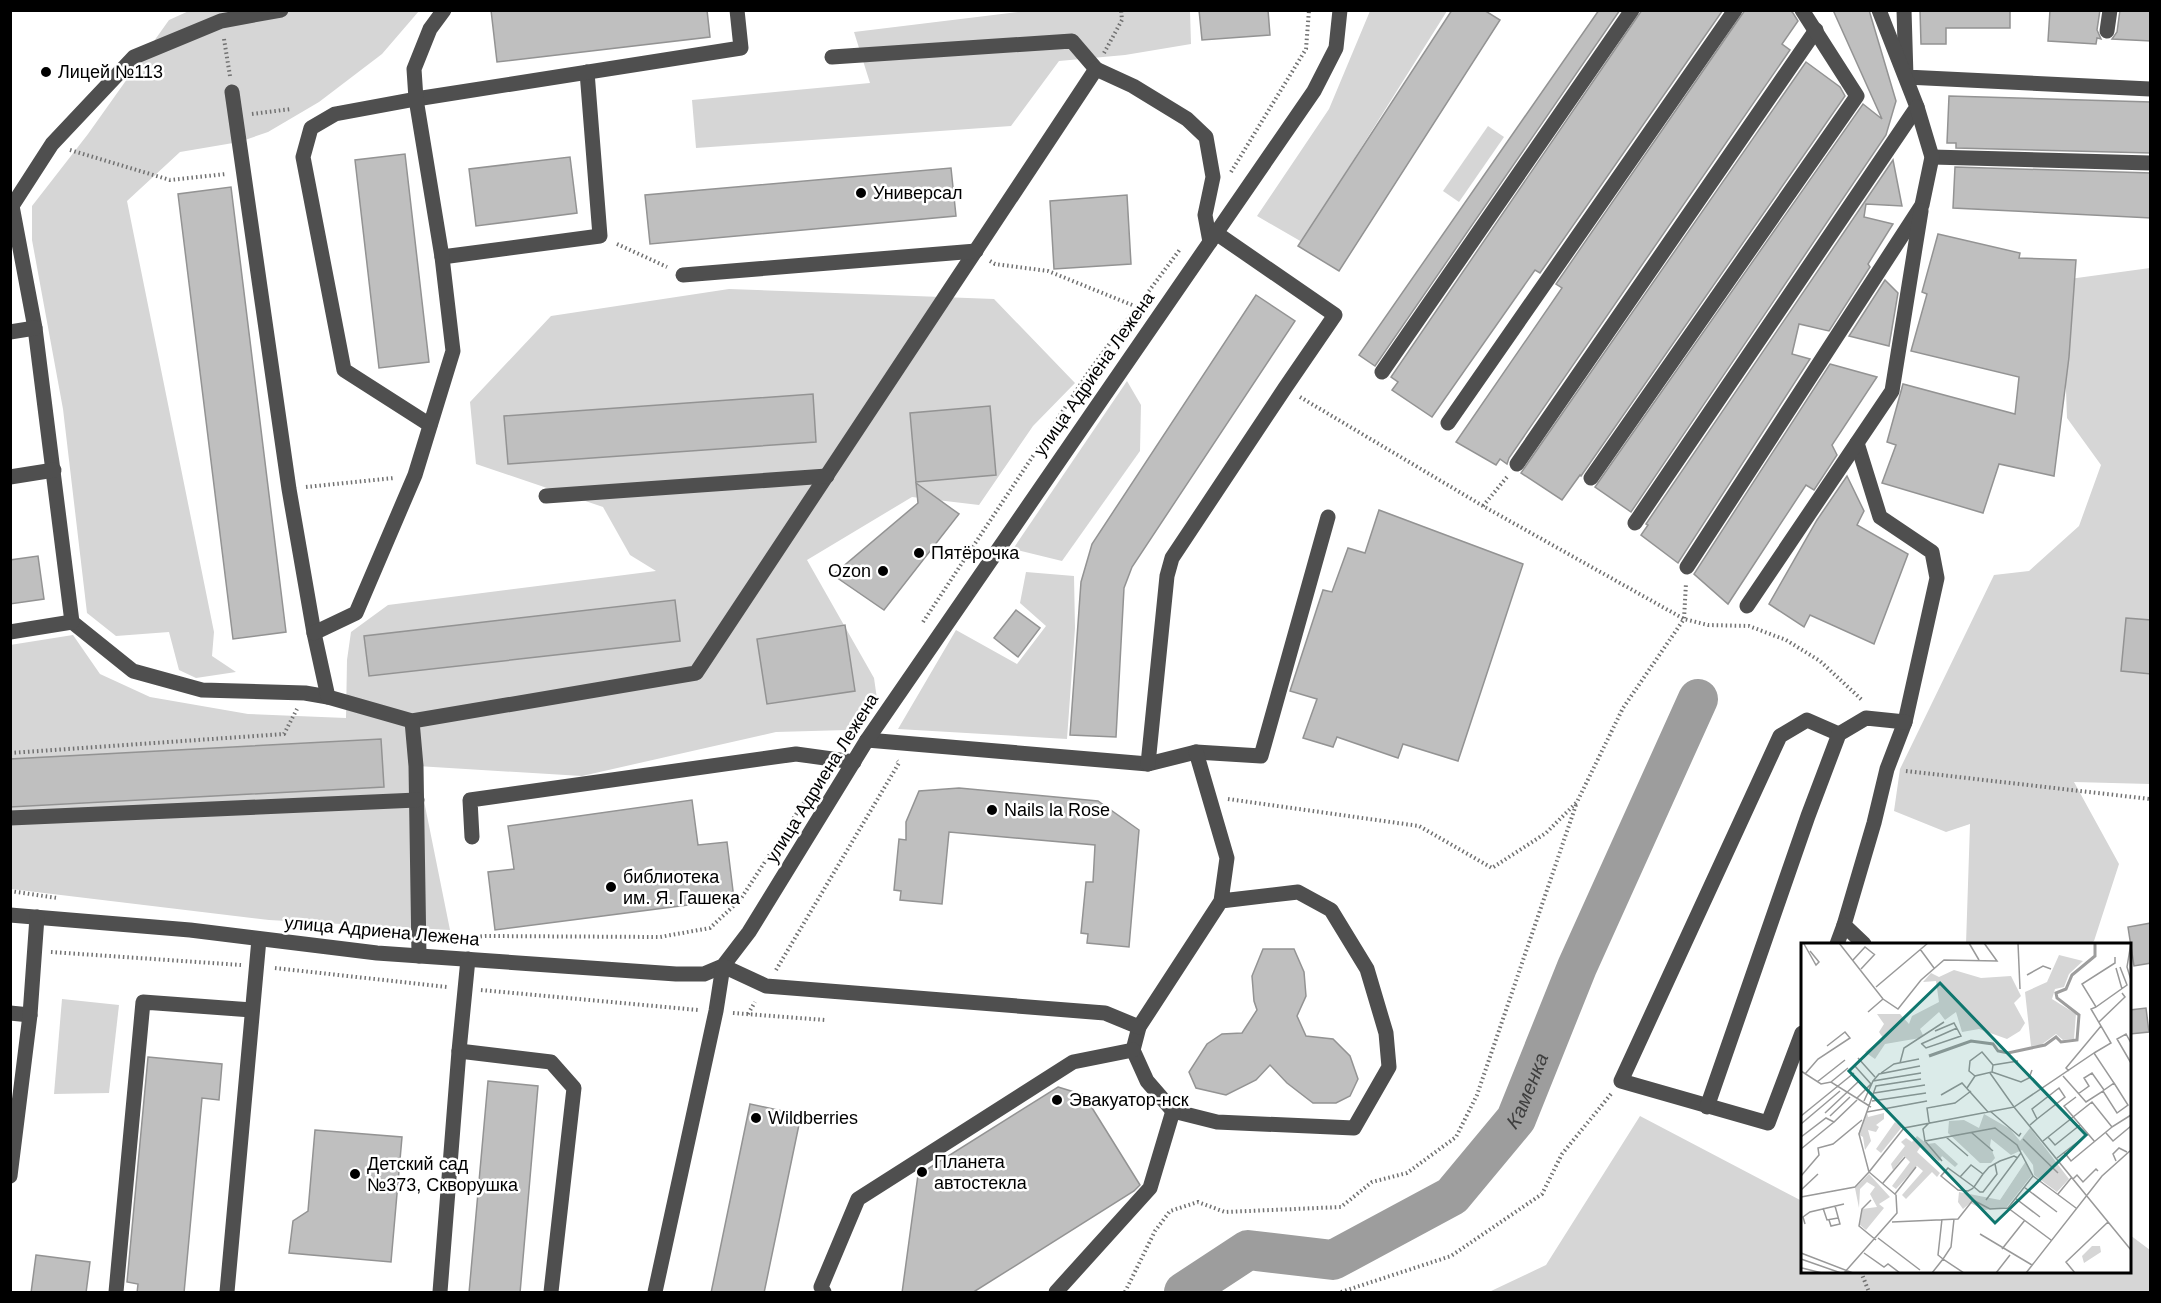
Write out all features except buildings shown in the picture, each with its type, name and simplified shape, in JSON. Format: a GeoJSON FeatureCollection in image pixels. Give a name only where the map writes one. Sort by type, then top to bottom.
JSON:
{"type":"FeatureCollection","features":[{"type":"Feature","properties":{"kind":"street"},"geometry":{"type":"LineString","coordinates":[[281,10],[221,21],[134,57],[52,144],[11,206],[35,328],[72,622],[133,671],[202,690],[305,693],[328,697],[412,721],[696,673],[1096,69]]}},
{"type":"Feature","properties":{"kind":"street"},"geometry":{"type":"LineString","coordinates":[[314,633],[356,613],[415,476],[453,351],[442,257],[416,99],[414,69],[430,29],[444,10]]}},
{"type":"Feature","properties":{"kind":"street"},"geometry":{"type":"LineString","coordinates":[[430,425],[344,370],[303,157],[311,128],[335,114],[416,99],[741,48],[737,10]]}},
{"type":"Feature","properties":{"kind":"street","name":"улица Адриена Лежена"},"geometry":{"type":"LineString","coordinates":[[10,915],[190,930],[419,956],[676,974],[704,974],[723,966],[749,932],[867,740],[1314,91],[1336,48],[1340,10]]}},
{"type":"Feature","properties":{"kind":"street"},"geometry":{"type":"LineString","coordinates":[[1382,372],[1632,10]]}},
{"type":"Feature","properties":{"kind":"street"},"geometry":{"type":"LineString","coordinates":[[1448,423],[1735,10]]}},
{"type":"Feature","properties":{"kind":"street"},"geometry":{"type":"LineString","coordinates":[[1591,478],[1857,96],[1802,10]]}},
{"type":"Feature","properties":{"kind":"street"},"geometry":{"type":"LineString","coordinates":[[1747,606],[1892,391],[1932,157],[1917,107],[1879,10]]}},
{"type":"Feature","properties":{"kind":"street"},"geometry":{"type":"LineString","coordinates":[[1904,10],[1906,77]]}},
{"type":"Feature","properties":{"kind":"street"},"geometry":{"type":"LineString","coordinates":[[2107,31],[2110,10]]}},
{"type":"Feature","properties":{"kind":"street"},"geometry":{"type":"LineString","coordinates":[[1517,464],[1816,30]]}},
{"type":"Feature","properties":{"kind":"street"},"geometry":{"type":"LineString","coordinates":[[832,57],[1072,41],[1096,69],[1133,86],[1186,119],[1206,137],[1214,177],[1205,215],[1213,237],[1335,315],[1172,558],[1167,576],[1148,764]]}},
{"type":"Feature","properties":{"kind":"street"},"geometry":{"type":"LineString","coordinates":[[442,257],[600,236],[587,72]]}},
{"type":"Feature","properties":{"kind":"street"},"geometry":{"type":"LineString","coordinates":[[1906,77],[2151,89]]}},
{"type":"Feature","properties":{"kind":"street"},"geometry":{"type":"LineString","coordinates":[[232,92],[289,489],[314,633],[328,697]]}},
{"type":"Feature","properties":{"kind":"street"},"geometry":{"type":"LineString","coordinates":[[1635,523],[1917,107]]}},
{"type":"Feature","properties":{"kind":"street"},"geometry":{"type":"LineString","coordinates":[[1932,157],[2151,163]]}},
{"type":"Feature","properties":{"kind":"street"},"geometry":{"type":"LineString","coordinates":[[1687,567],[1922,205]]}},
{"type":"Feature","properties":{"kind":"street"},"geometry":{"type":"LineString","coordinates":[[683,274],[976,251]]}},
{"type":"Feature","properties":{"kind":"street"},"geometry":{"type":"LineString","coordinates":[[10,332],[35,328]]}},
{"type":"Feature","properties":{"kind":"street"},"geometry":{"type":"LineString","coordinates":[[1838,943],[1874,824],[1887,769],[1905,722],[1937,578],[1932,552],[1880,517],[1857,443]]}},
{"type":"Feature","properties":{"kind":"street"},"geometry":{"type":"LineString","coordinates":[[10,477],[54,470]]}},
{"type":"Feature","properties":{"kind":"street"},"geometry":{"type":"LineString","coordinates":[[546,496],[827,476]]}},
{"type":"Feature","properties":{"kind":"street"},"geometry":{"type":"LineString","coordinates":[[867,740],[1148,764],[1196,752],[1261,756],[1328,517]]}},
{"type":"Feature","properties":{"kind":"street"},"geometry":{"type":"LineString","coordinates":[[10,632],[72,622]]}},
{"type":"Feature","properties":{"kind":"street"},"geometry":{"type":"LineString","coordinates":[[1707,1107],[1808,816],[1839,734],[1866,718],[1905,722]]}},
{"type":"Feature","properties":{"kind":"street"},"geometry":{"type":"LineString","coordinates":[[1801,1038],[1768,1123],[1621,1081],[1780,736],[1807,720],[1839,734]]}},
{"type":"Feature","properties":{"kind":"street"},"geometry":{"type":"LineString","coordinates":[[412,721],[417,800],[419,956]]}},
{"type":"Feature","properties":{"kind":"street"},"geometry":{"type":"LineString","coordinates":[[1196,752],[1227,858],[1221,901],[1139,1027],[1133,1050],[1147,1081],[1173,1111],[1217,1122],[1354,1128],[1389,1067],[1386,1033],[1367,969],[1331,910],[1298,892],[1221,901]]}},
{"type":"Feature","properties":{"kind":"street"},"geometry":{"type":"LineString","coordinates":[[472,837],[470,800],[796,754],[854,762]]}},
{"type":"Feature","properties":{"kind":"street"},"geometry":{"type":"LineString","coordinates":[[10,818],[417,800]]}},
{"type":"Feature","properties":{"kind":"street"},"geometry":{"type":"LineString","coordinates":[[10,1176],[30,1015],[37,917]]}},
{"type":"Feature","properties":{"kind":"street"},"geometry":{"type":"LineString","coordinates":[[1844,925],[1862,943]]}},
{"type":"Feature","properties":{"kind":"street"},"geometry":{"type":"LineString","coordinates":[[227,1293],[259,939]]}},
{"type":"Feature","properties":{"kind":"street"},"geometry":{"type":"LineString","coordinates":[[440,1293],[468,959]]}},
{"type":"Feature","properties":{"kind":"street"},"geometry":{"type":"LineString","coordinates":[[656,1293],[716,1011],[723,966],[766,986],[1105,1013],[1139,1027]]}},
{"type":"Feature","properties":{"kind":"street"},"geometry":{"type":"LineString","coordinates":[[116,1293],[143,1002],[252,1010]]}},
{"type":"Feature","properties":{"kind":"street"},"geometry":{"type":"LineString","coordinates":[[10,1013],[30,1015]]}},
{"type":"Feature","properties":{"kind":"street"},"geometry":{"type":"LineString","coordinates":[[824,1293],[821,1287],[858,1198],[1073,1062],[1133,1050]]}},
{"type":"Feature","properties":{"kind":"street"},"geometry":{"type":"LineString","coordinates":[[459,1051],[551,1062],[574,1088],[551,1293]]}},
{"type":"Feature","properties":{"kind":"street"},"geometry":{"type":"LineString","coordinates":[[1056,1293],[1150,1188],[1173,1111]]}},
{"type":"Feature","properties":{"kind":"path"},"geometry":{"type":"LineString","coordinates":[[1096,69],[1122,20],[1121,10]]}},
{"type":"Feature","properties":{"kind":"path"},"geometry":{"type":"LineString","coordinates":[[1229,176],[1306,49],[1309,10]]}},
{"type":"Feature","properties":{"kind":"path"},"geometry":{"type":"LineString","coordinates":[[221,21],[232,92]]}},
{"type":"Feature","properties":{"kind":"path"},"geometry":{"type":"LineString","coordinates":[[236,117],[291,109]]}},
{"type":"Feature","properties":{"kind":"path"},"geometry":{"type":"LineString","coordinates":[[52,144],[170,180],[242,172]]}},
{"type":"Feature","properties":{"kind":"path"},"geometry":{"type":"LineString","coordinates":[[600,236],[683,274]]}},
{"type":"Feature","properties":{"kind":"path"},"geometry":{"type":"LineString","coordinates":[[918,629],[1084,380],[1185,242]]}},
{"type":"Feature","properties":{"kind":"path"},"geometry":{"type":"LineString","coordinates":[[976,251],[995,264],[1048,271],[1137,307]]}},
{"type":"Feature","properties":{"kind":"path"},"geometry":{"type":"LineString","coordinates":[[1285,388],[1483,506],[1684,619],[1708,625],[1749,626],[1786,640],[1820,661],[1864,702],[1866,718]]}},
{"type":"Feature","properties":{"kind":"path"},"geometry":{"type":"LineString","coordinates":[[1483,506],[1517,464]]}},
{"type":"Feature","properties":{"kind":"path"},"geometry":{"type":"LineString","coordinates":[[289,489],[415,476]]}},
{"type":"Feature","properties":{"kind":"path"},"geometry":{"type":"LineString","coordinates":[[1125,1293],[1155,1230],[1170,1211],[1198,1202],[1225,1212],[1341,1207],[1372,1182],[1407,1173],[1456,1137],[1477,1095],[1576,802],[1623,708],[1684,619],[1687,567]]}},
{"type":"Feature","properties":{"kind":"path"},"geometry":{"type":"LineString","coordinates":[[10,753],[284,734],[305,693]]}},
{"type":"Feature","properties":{"kind":"path"},"geometry":{"type":"LineString","coordinates":[[775,971],[899,762],[890,759]]}},
{"type":"Feature","properties":{"kind":"path"},"geometry":{"type":"LineString","coordinates":[[1887,769],[2151,799]]}},
{"type":"Feature","properties":{"kind":"path"},"geometry":{"type":"LineString","coordinates":[[450,939],[486,936],[660,937],[710,928],[740,900],[808,796]]}},
{"type":"Feature","properties":{"kind":"path"},"geometry":{"type":"LineString","coordinates":[[1208,796],[1419,826],[1492,868],[1546,833],[1576,802]]}},
{"type":"Feature","properties":{"kind":"path"},"geometry":{"type":"LineString","coordinates":[[34,951],[256,966],[465,989],[701,1010]]}},
{"type":"Feature","properties":{"kind":"path"},"geometry":{"type":"LineString","coordinates":[[748,1014],[756,1000]]}},
{"type":"Feature","properties":{"kind":"path"},"geometry":{"type":"LineString","coordinates":[[732,1012],[825,1020]]}},
{"type":"Feature","properties":{"kind":"path"},"geometry":{"type":"LineString","coordinates":[[1341,1293],[1451,1256],[1542,1194],[1562,1154],[1621,1081]]}},
{"type":"Feature","properties":{"kind":"path"},"geometry":{"type":"LineString","coordinates":[[1861,1273],[1869,1293]]}},
{"type":"Feature","properties":{"kind":"shaded area"},"geometry":{"type":"Polygon","coordinates":[[[191,10],[419,11],[382,54],[319,102],[268,132],[239,142],[180,152],[127,201],[214,632],[212,656],[236,672],[196,678],[179,670],[169,632],[116,636],[87,613],[63,409],[32,240],[32,206],[88,134],[169,20],[191,10]]]}},
{"type":"Feature","properties":{"kind":"shaded area"},"geometry":{"type":"Polygon","coordinates":[[[1026,11],[1190,11],[1191,44],[1125,55],[1059,61],[1011,126],[696,148],[692,100],[870,83],[854,32],[1026,11]]]}},
{"type":"Feature","properties":{"kind":"shaded area"},"geometry":{"type":"Polygon","coordinates":[[[1370,11],[1447,11],[1302,242],[1257,216],[1329,109],[1370,11]]]}},
{"type":"Feature","properties":{"kind":"shaded area"},"geometry":{"type":"Polygon","coordinates":[[[1488,126],[1504,137],[1459,202],[1443,191],[1488,126]]]}},
{"type":"Feature","properties":{"kind":"shaded area"},"geometry":{"type":"Polygon","coordinates":[[[2150,268],[2150,784],[2074,782],[2119,864],[2094,941],[2091,943],[1966,943],[1970,824],[1946,832],[1894,811],[1900,769],[1994,575],[2029,571],[2079,526],[2101,465],[2067,418],[2062,280],[2150,268]]]}},
{"type":"Feature","properties":{"kind":"shaded area"},"geometry":{"type":"Polygon","coordinates":[[[729,289],[994,299],[1075,383],[1033,426],[979,505],[912,497],[807,560],[874,678],[877,699],[847,730],[776,732],[582,776],[417,766],[450,930],[269,920],[11,889],[10,645],[73,635],[100,674],[150,697],[248,714],[346,718],[347,660],[351,632],[388,605],[656,571],[630,555],[603,507],[476,464],[470,402],[551,316],[729,289]]]}},
{"type":"Feature","properties":{"kind":"shaded area"},"geometry":{"type":"Polygon","coordinates":[[[1127,381],[1141,405],[1140,451],[1062,561],[1013,549],[1127,381]]]}},
{"type":"Feature","properties":{"kind":"shaded area"},"geometry":{"type":"Polygon","coordinates":[[[1026,572],[1074,576],[1075,628],[1067,739],[898,729],[956,630],[1017,664],[1046,626],[1020,603],[1026,572]]]}},
{"type":"Feature","properties":{"kind":"shaded area"},"geometry":{"type":"Polygon","coordinates":[[[62,999],[119,1005],[109,1093],[54,1094],[62,999]]]}},
{"type":"Feature","properties":{"kind":"shaded area"},"geometry":{"type":"Polygon","coordinates":[[[1640,1116],[1801,1200],[1801,1273],[2131,1273],[2131,1236],[2150,1250],[2150,1292],[1489,1292],[1546,1265],[1640,1116]]]}},
{"type":"Feature","properties":{"kind":"waterway","name":"Каменка"},"geometry":{"type":"LineString","coordinates":[[1184,1292],[1248,1250],[1333,1260],[1452,1196],[1516,1119],[1577,967],[1698,699]]}},
{"type":"Feature","properties":{"kind":"place","name":"Лицей №113"},"geometry":{"type":"Point","coordinates":[46,72]}},
{"type":"Feature","properties":{"kind":"place","name":"Универсал"},"geometry":{"type":"Point","coordinates":[861,193]}},
{"type":"Feature","properties":{"kind":"place","name":"Пятёрочка"},"geometry":{"type":"Point","coordinates":[919,553]}},
{"type":"Feature","properties":{"kind":"place","name":"Ozon"},"geometry":{"type":"Point","coordinates":[883,571]}},
{"type":"Feature","properties":{"kind":"place","name":"Nails la Rose"},"geometry":{"type":"Point","coordinates":[992,810]}},
{"type":"Feature","properties":{"kind":"place","name":"библиотека им. Я. Гашека"},"geometry":{"type":"Point","coordinates":[611,887]}},
{"type":"Feature","properties":{"kind":"place","name":"Эвакуатор-нск"},"geometry":{"type":"Point","coordinates":[1057,1100]}},
{"type":"Feature","properties":{"kind":"place","name":"Wildberries"},"geometry":{"type":"Point","coordinates":[756,1118]}},
{"type":"Feature","properties":{"kind":"place","name":"Планета автостекла"},"geometry":{"type":"Point","coordinates":[922,1172]}},
{"type":"Feature","properties":{"kind":"place","name":"Детский сад №373, Скворушка"},"geometry":{"type":"Point","coordinates":[355,1174]}}]}
